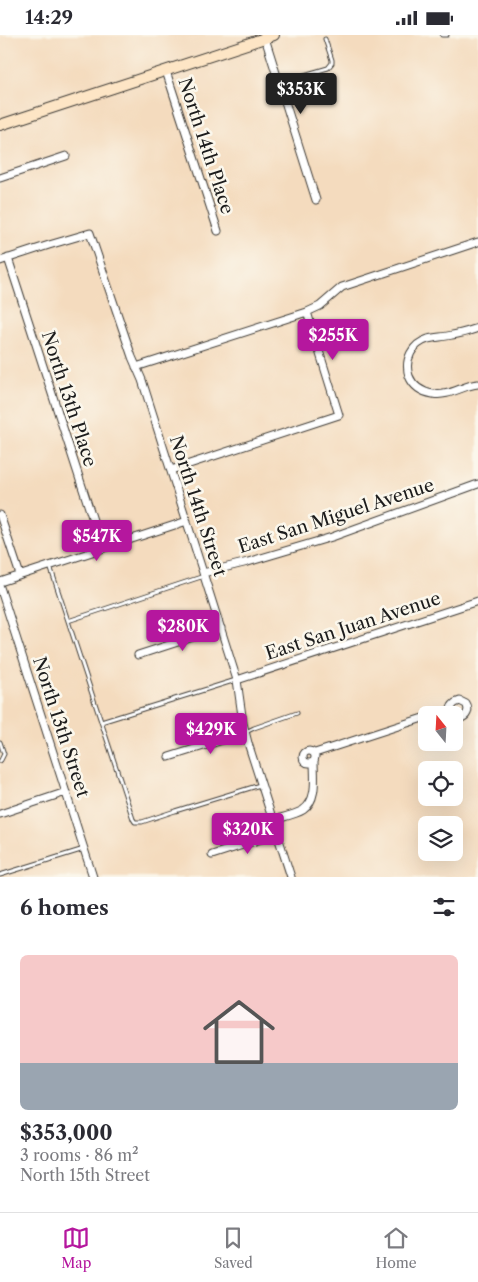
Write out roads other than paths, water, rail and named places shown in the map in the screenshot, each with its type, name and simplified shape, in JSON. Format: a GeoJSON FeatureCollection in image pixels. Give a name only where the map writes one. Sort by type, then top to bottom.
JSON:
{"type":"FeatureCollection","features":[{"type":"Feature","properties":{"kind":"main road"},"geometry":{"type":"LineString","coordinates":[[0,125],[265,37]]}},
{"type":"Feature","properties":{"kind":"street"},"geometry":{"type":"LineString","coordinates":[[265,37],[316,200]]}},
{"type":"Feature","properties":{"kind":"street","name":"North 14th Place"},"geometry":{"type":"LineString","coordinates":[[166,71],[218,231]]}},
{"type":"Feature","properties":{"kind":"street"},"geometry":{"type":"LineString","coordinates":[[0,177],[66,156]]}},
{"type":"Feature","properties":{"kind":"street","name":"North 14th Street"},"geometry":{"type":"LineString","coordinates":[[8,258],[90,233],[132,357],[142,380],[222,628],[237,680],[245,733],[291,877]]}},
{"type":"Feature","properties":{"kind":"street"},"geometry":{"type":"LineString","coordinates":[[136,367],[307,313],[320,306],[342,287],[478,242]]}},
{"type":"Feature","properties":{"kind":"street"},"geometry":{"type":"LineString","coordinates":[[0,261],[8,258]]}},
{"type":"Feature","properties":{"kind":"street","name":"North 13th Place"},"geometry":{"type":"LineString","coordinates":[[8,258],[102,548]]}},
{"type":"Feature","properties":{"kind":"street"},"geometry":{"type":"LineString","coordinates":[[171,471],[339,415],[307,313]]}},
{"type":"Feature","properties":{"kind":"street"},"geometry":{"type":"LineString","coordinates":[[478,328],[450,336],[428,339],[416,346],[406,365],[413,385],[420,390],[433,394],[446,394],[478,384]]}},
{"type":"Feature","properties":{"kind":"street","name":"East San Miguel Avenue"},"geometry":{"type":"LineString","coordinates":[[204,574],[332,537],[478,484]]}},
{"type":"Feature","properties":{"kind":"street"},"geometry":{"type":"LineString","coordinates":[[0,515],[20,575]]}},
{"type":"Feature","properties":{"kind":"street"},"geometry":{"type":"LineString","coordinates":[[0,582],[186,521]]}},
{"type":"Feature","properties":{"kind":"street","name":"North 13th Street"},"geometry":{"type":"LineString","coordinates":[[0,587],[93,877]]}},
{"type":"Feature","properties":{"kind":"street","name":"East San Juan Avenue"},"geometry":{"type":"LineString","coordinates":[[237,680],[478,601]]}},
{"type":"Feature","properties":{"kind":"street"},"geometry":{"type":"LineString","coordinates":[[138,655],[222,628]]}},
{"type":"Feature","properties":{"kind":"street"},"geometry":{"type":"LineString","coordinates":[[273,820],[302,811],[309,804],[314,786],[314,757],[418,720]]}},
{"type":"Feature","properties":{"kind":"street"},"geometry":{"type":"LineString","coordinates":[[170,757],[245,733]]}},
{"type":"Feature","properties":{"kind":"street"},"geometry":{"type":"LineString","coordinates":[[0,814],[66,792]]}},
{"type":"Feature","properties":{"kind":"street"},"geometry":{"type":"LineString","coordinates":[[212,855],[277,834]]}},
{"type":"Feature","properties":{"kind":"lane"},"geometry":{"type":"LineString","coordinates":[[442,35],[447,35]]}},
{"type":"Feature","properties":{"kind":"lane"},"geometry":{"type":"LineString","coordinates":[[304,75],[328,68],[332,63],[325,39]]}},
{"type":"Feature","properties":{"kind":"lane"},"geometry":{"type":"LineString","coordinates":[[50,565],[132,819],[135,822],[142,822],[261,785]]}},
{"type":"Feature","properties":{"kind":"lane"},"geometry":{"type":"LineString","coordinates":[[68,621],[204,574]]}},
{"type":"Feature","properties":{"kind":"lane"},"geometry":{"type":"LineString","coordinates":[[100,722],[237,680]]}},
{"type":"Feature","properties":{"kind":"lane"},"geometry":{"type":"LineString","coordinates":[[245,733],[297,713]]}},
{"type":"Feature","properties":{"kind":"lane"},"geometry":{"type":"LineString","coordinates":[[0,742],[4,754],[0,761]]}},
{"type":"Feature","properties":{"kind":"lane"},"geometry":{"type":"LineString","coordinates":[[0,875],[84,849]]}}]}
